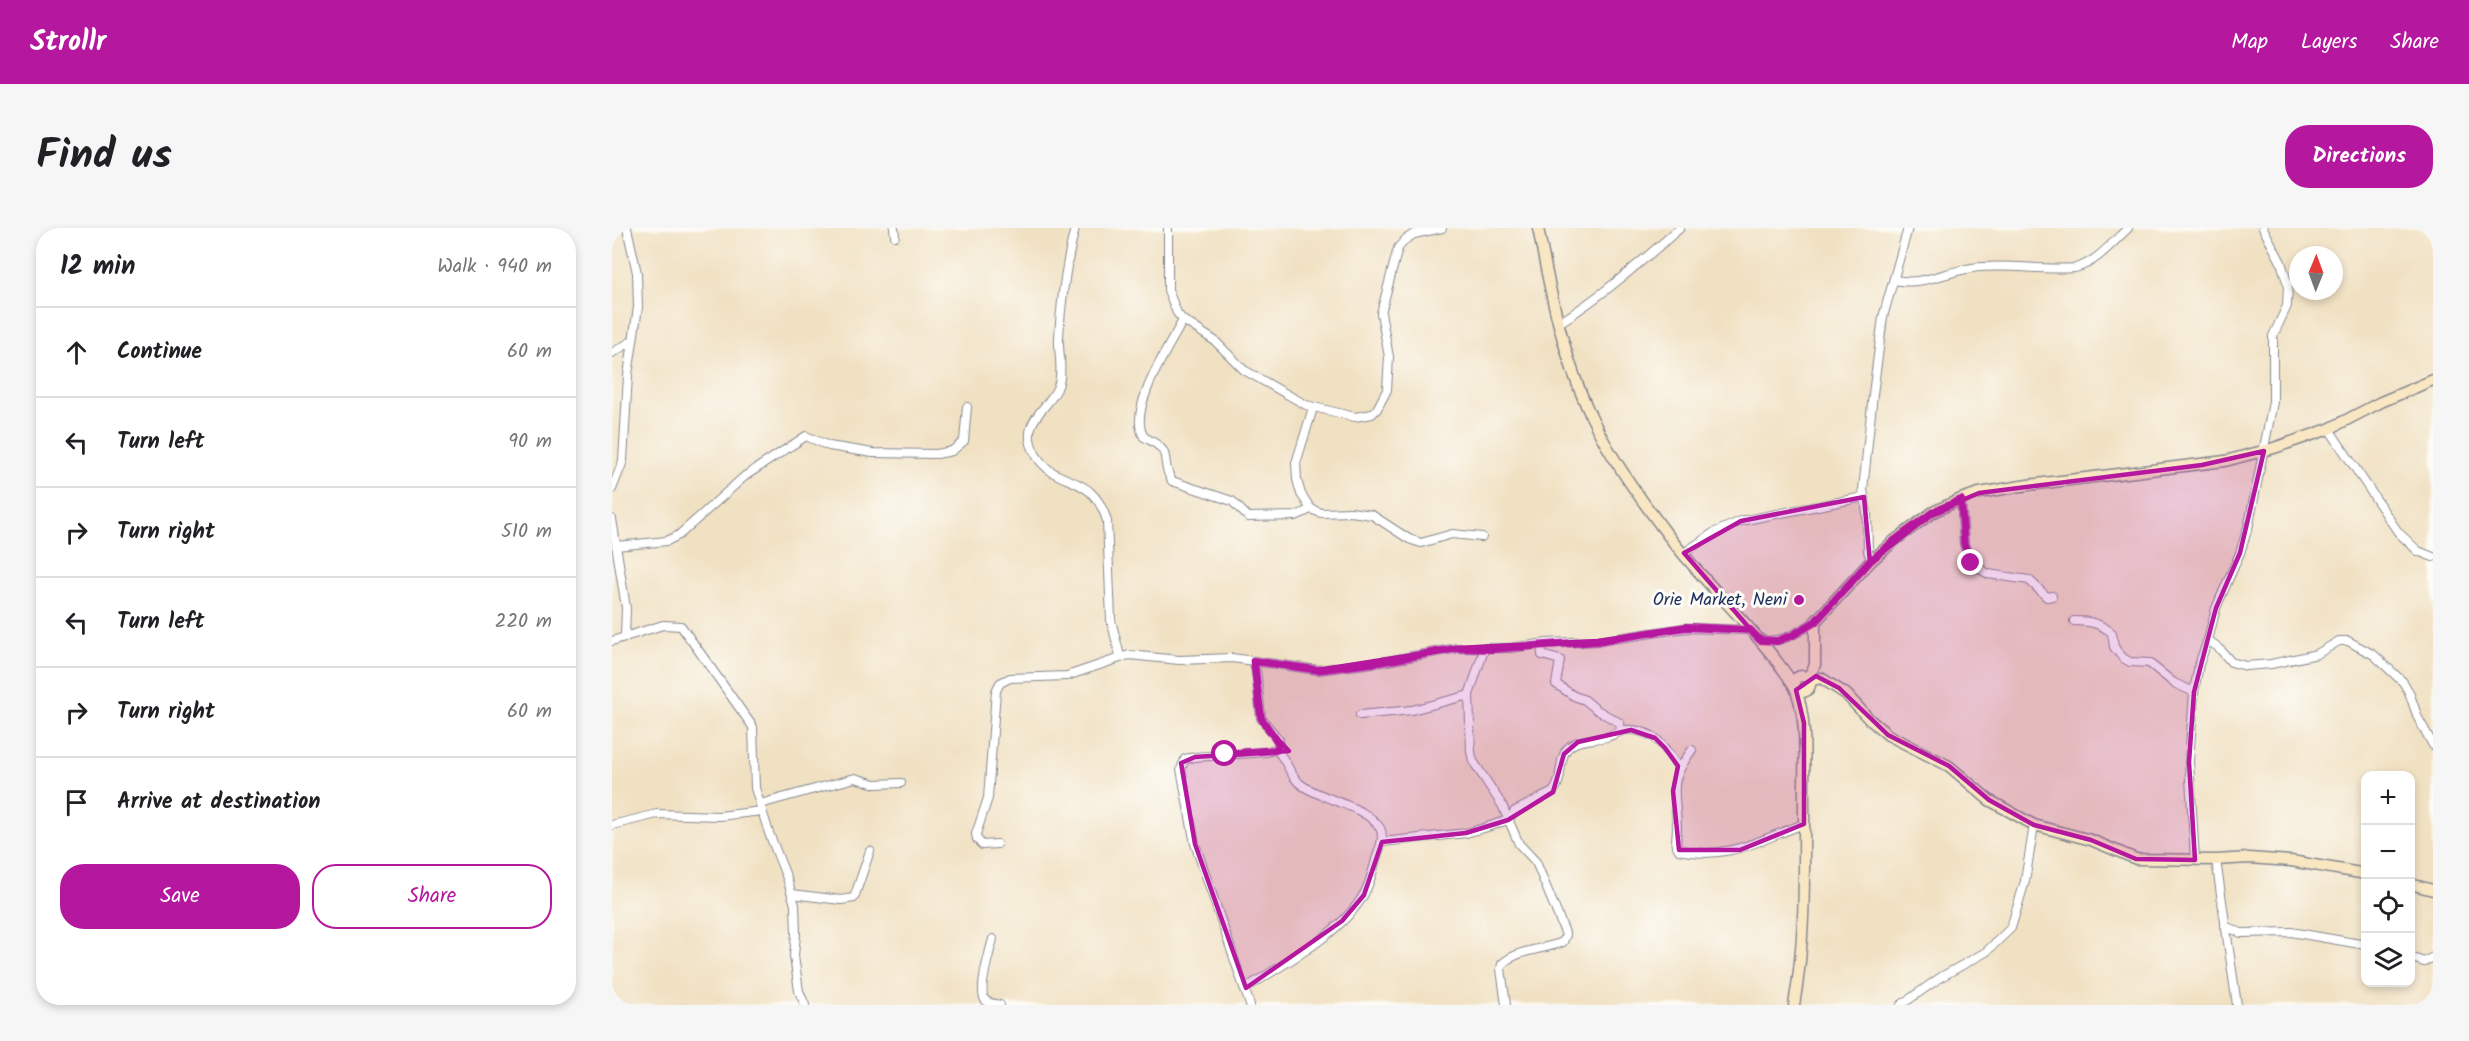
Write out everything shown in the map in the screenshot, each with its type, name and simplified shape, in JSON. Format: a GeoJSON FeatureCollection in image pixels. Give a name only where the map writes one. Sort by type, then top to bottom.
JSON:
{"type":"FeatureCollection","features":[{"type":"Feature","properties":{"kind":"street"},"geometry":{"type":"LineString","coordinates":[[612,489],[623,461],[632,341],[638,307],[637,273],[627,228]]}},
{"type":"Feature","properties":{"kind":"street"},"geometry":{"type":"LineString","coordinates":[[1075,228],[1065,267],[1059,339],[1059,384],[1052,397],[1034,418],[1031,441],[1035,454],[1044,466],[1087,488],[1098,497],[1102,506],[1107,521],[1111,620],[1120,656]]}},
{"type":"Feature","properties":{"kind":"street"},"geometry":{"type":"LineString","coordinates":[[1168,228],[1168,290],[1183,320],[1215,341],[1244,370],[1313,408],[1355,417],[1372,414],[1387,390],[1390,374],[1388,343],[1381,313],[1398,248],[1414,234],[1442,228]]}},
{"type":"Feature","properties":{"kind":"street"},"geometry":{"type":"LineString","coordinates":[[1538,228],[1559,323],[1578,386],[1591,416],[1621,467],[1668,534],[1760,640],[1796,688]]}},
{"type":"Feature","properties":{"kind":"street"},"geometry":{"type":"LineString","coordinates":[[1559,323],[1609,287],[1680,228]]}},
{"type":"Feature","properties":{"kind":"street"},"geometry":{"type":"LineString","coordinates":[[1870,561],[1863,490],[1883,317],[1908,228]]}},
{"type":"Feature","properties":{"kind":"street"},"geometry":{"type":"LineString","coordinates":[[1895,280],[1908,283],[1920,282],[1953,272],[1992,267],[2075,268],[2085,266],[2128,228]]}},
{"type":"Feature","properties":{"kind":"street"},"geometry":{"type":"LineString","coordinates":[[2195,860],[2189,762],[2194,692],[2199,664],[2216,608],[2240,553],[2273,402],[2273,336],[2287,306],[2288,285],[2267,229]]}},
{"type":"Feature","properties":{"kind":"street"},"geometry":{"type":"LineString","coordinates":[[1183,320],[1151,380],[1145,398],[1141,425],[1144,437],[1164,449],[1172,481],[1232,501],[1248,517],[1296,516],[1311,509]]}},
{"type":"Feature","properties":{"kind":"street"},"geometry":{"type":"LineString","coordinates":[[612,352],[632,341]]}},
{"type":"Feature","properties":{"kind":"street"},"geometry":{"type":"LineString","coordinates":[[1760,640],[1777,641],[1815,622],[1870,561],[1914,526],[1933,512],[1979,493],[2225,461],[2264,451],[2329,429],[2381,402],[2432,381]]}},
{"type":"Feature","properties":{"kind":"street"},"geometry":{"type":"LineString","coordinates":[[616,546],[667,541],[679,535],[746,476],[806,436],[829,446],[863,452],[937,454],[952,451],[964,441],[967,407]]}},
{"type":"Feature","properties":{"kind":"street"},"geometry":{"type":"LineString","coordinates":[[1313,408],[1296,463],[1301,494],[1311,509],[1320,513],[1351,512],[1372,515],[1415,542],[1425,543],[1452,534],[1482,537]]}},
{"type":"Feature","properties":{"kind":"street"},"geometry":{"type":"LineString","coordinates":[[2329,429],[2398,532],[2418,551],[2433,557]]}},
{"type":"Feature","properties":{"kind":"street"},"geometry":{"type":"LineString","coordinates":[[1684,554],[1713,533],[1741,521],[1864,497]]}},
{"type":"Feature","properties":{"kind":"street"},"geometry":{"type":"LineString","coordinates":[[1961,500],[1964,544],[1971,563],[1988,574],[2029,580],[2047,597],[2052,596]]}},
{"type":"Feature","properties":{"kind":"street"},"geometry":{"type":"LineString","coordinates":[[612,519],[626,608],[625,637]]}},
{"type":"Feature","properties":{"kind":"street"},"geometry":{"type":"LineString","coordinates":[[2074,621],[2092,621],[2107,629],[2112,633],[2114,647],[2123,658],[2130,662],[2149,663],[2174,683],[2194,692]]}},
{"type":"Feature","properties":{"kind":"street"},"geometry":{"type":"LineString","coordinates":[[1794,1005],[1804,940],[1804,723],[1807,681],[1815,665],[1815,622]]}},
{"type":"Feature","properties":{"kind":"street"},"geometry":{"type":"LineString","coordinates":[[612,641],[645,633],[663,625],[681,626],[753,727],[755,788],[792,894],[796,912],[794,956],[799,990],[805,1005]]}},
{"type":"Feature","properties":{"kind":"street"},"geometry":{"type":"LineString","coordinates":[[997,844],[982,845],[976,834],[988,798],[998,687],[1010,678],[1067,676],[1120,656],[1179,660],[1232,658],[1318,670],[1458,648],[1484,650],[1598,641],[1686,627],[1750,630]]}},
{"type":"Feature","properties":{"kind":"street"},"geometry":{"type":"LineString","coordinates":[[2208,640],[2219,648],[2231,662],[2256,666],[2317,654],[2339,641],[2348,641],[2373,655],[2403,682],[2418,718],[2433,745]]}},
{"type":"Feature","properties":{"kind":"street"},"geometry":{"type":"LineString","coordinates":[[1541,644],[1542,655],[1560,660],[1556,684],[1592,704],[1596,710],[1616,719],[1620,723],[1621,731]]}},
{"type":"Feature","properties":{"kind":"street"},"geometry":{"type":"LineString","coordinates":[[1484,650],[1469,695],[1473,761],[1502,805],[1519,844],[1536,862],[1566,935],[1563,942],[1550,948],[1518,954],[1502,964],[1506,1005]]}},
{"type":"Feature","properties":{"kind":"street"},"geometry":{"type":"LineString","coordinates":[[1254,661],[1261,718],[1279,740],[1276,750]]}},
{"type":"Feature","properties":{"kind":"street"},"geometry":{"type":"LineString","coordinates":[[1783,669],[1807,681]]}},
{"type":"Feature","properties":{"kind":"street"},"geometry":{"type":"LineString","coordinates":[[1804,723],[1796,678],[1807,681],[1821,678],[1839,688],[1888,735],[1949,766],[1989,800],[2034,825],[2091,840],[2136,859],[2249,858],[2291,861],[2361,873]]}},
{"type":"Feature","properties":{"kind":"street"},"geometry":{"type":"LineString","coordinates":[[1360,715],[1412,710],[1469,695]]}},
{"type":"Feature","properties":{"kind":"street"},"geometry":{"type":"LineString","coordinates":[[1382,842],[1466,833],[1508,820],[1515,811],[1553,792],[1559,779],[1564,754],[1571,745],[1610,736],[1621,731],[1642,731],[1655,738],[1665,748],[1668,757],[1679,767]]}},
{"type":"Feature","properties":{"kind":"street"},"geometry":{"type":"LineString","coordinates":[[1246,988],[1311,946],[1342,921],[1364,895],[1382,842],[1380,828],[1373,821],[1294,779],[1284,758],[1276,750],[1195,757],[1185,759],[1180,769],[1195,844],[1250,1005]]}},
{"type":"Feature","properties":{"kind":"street"},"geometry":{"type":"LineString","coordinates":[[1692,750],[1679,767],[1673,791],[1677,826],[1676,843],[1679,850],[1706,853],[1740,850],[1804,824]]}},
{"type":"Feature","properties":{"kind":"street"},"geometry":{"type":"LineString","coordinates":[[612,825],[657,814],[719,816],[761,807],[855,778],[875,784],[901,783]]}},
{"type":"Feature","properties":{"kind":"street"},"geometry":{"type":"LineString","coordinates":[[1901,1005],[1941,977],[1986,952],[2011,928],[2025,881],[2034,825]]}},
{"type":"Feature","properties":{"kind":"street"},"geometry":{"type":"LineString","coordinates":[[792,894],[841,900],[854,898],[870,851]]}},
{"type":"Feature","properties":{"kind":"street"},"geometry":{"type":"LineString","coordinates":[[2216,860],[2237,1005]]}},
{"type":"Feature","properties":{"kind":"street"},"geometry":{"type":"LineString","coordinates":[[2415,885],[2433,890]]}},
{"type":"Feature","properties":{"kind":"street"},"geometry":{"type":"LineString","coordinates":[[2225,926],[2241,933],[2291,932],[2361,944]]}},
{"type":"Feature","properties":{"kind":"street"},"geometry":{"type":"LineString","coordinates":[[2228,945],[2241,933]]}},
{"type":"Feature","properties":{"kind":"street"},"geometry":{"type":"LineString","coordinates":[[993,939],[983,985],[983,996],[986,1001],[1000,1005]]}},
{"type":"Feature","properties":{"kind":"street"},"geometry":{"type":"LineString","coordinates":[[2415,959],[2424,962],[2433,957]]}},
{"type":"Feature","properties":{"kind":"highlighted area"},"geometry":{"type":"Polygon","coordinates":[[[2264,451],[2240,553],[2216,608],[2194,692],[2189,762],[2195,860],[2136,859],[2091,840],[2034,825],[1989,800],[1949,766],[1888,735],[1839,688],[1816,676],[1796,690],[1804,723],[1804,824],[1740,850],[1679,850],[1673,791],[1678,766],[1665,748],[1655,738],[1631,730],[1578,742],[1564,754],[1553,792],[1508,820],[1466,833],[1382,842],[1364,895],[1342,921],[1246,988],[1195,844],[1181,763],[1195,757],[1289,751],[1262,723],[1254,661],[1318,670],[1458,648],[1598,641],[1686,628],[1751,630],[1684,553],[1741,521],[1864,497],[1870,562],[1933,512],[1979,493],[2202,465],[2264,451]]]}},
{"type":"Feature","properties":{"kind":"place","name":"Orie Market, Neni"},"geometry":{"type":"Point","coordinates":[1799,600]}},
{"type":"Feature","properties":{"kind":"route"},"geometry":{"type":"LineString","coordinates":[[1225,754],[1268,752],[1278,748],[1279,740],[1262,723],[1254,661],[1318,670],[1458,648],[1484,650],[1547,643],[1598,641],[1686,627],[1750,630],[1760,640],[1777,641],[1815,622],[1870,561],[1894,541],[1933,512],[1961,500],[1964,544],[1966,555],[1971,563]]}}]}
